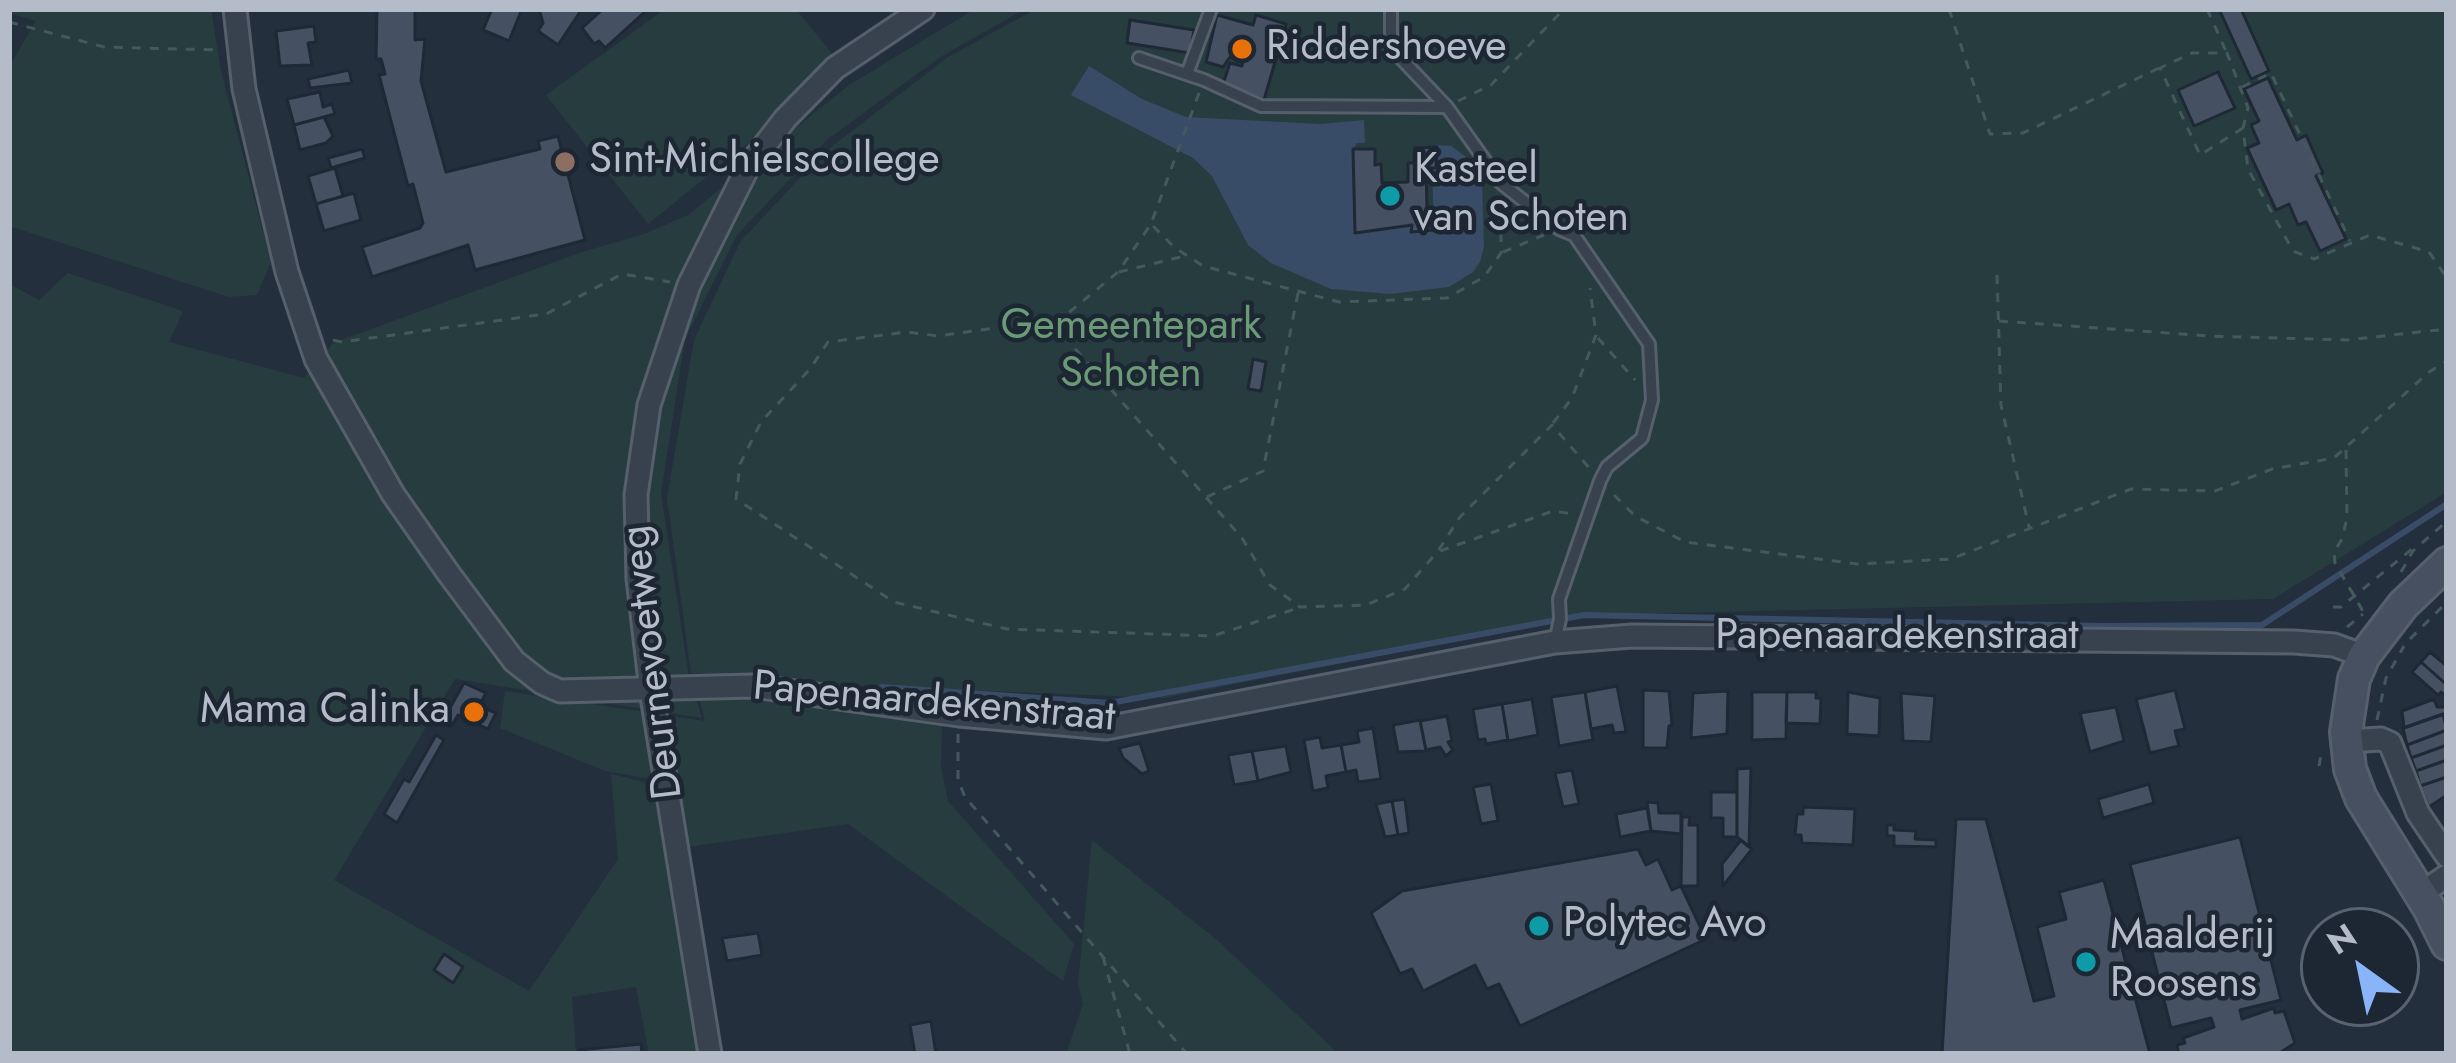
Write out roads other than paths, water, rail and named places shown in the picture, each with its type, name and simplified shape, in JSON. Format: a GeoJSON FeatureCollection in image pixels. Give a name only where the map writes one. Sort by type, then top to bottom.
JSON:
{"type":"FeatureCollection","features":[{"type":"Feature","properties":{"kind":"street","name":"Papenaardekenstraat"},"geometry":{"type":"LineString","coordinates":[[235,9],[244,89],[287,272],[326,377],[393,494],[514,661],[560,692],[753,686],[959,715],[1106,728],[1558,631],[1632,636],[2311,643],[2334,645],[2374,667]]}},
{"type":"Feature","properties":{"kind":"street","name":"Deurnevoetweg"},"geometry":{"type":"LineString","coordinates":[[710,1054],[651,690],[638,579],[636,495],[649,404],[689,285],[748,167],[784,119],[835,68],[923,9]]}},
{"type":"Feature","properties":{"kind":"street"},"geometry":{"type":"LineString","coordinates":[[2447,563],[2403,605],[2374,667],[2348,706],[2347,741],[2350,769],[2361,798],[2436,898],[2447,944]]}},
{"type":"Feature","properties":{"kind":"street"},"geometry":{"type":"LineString","coordinates":[[2347,741],[2390,743],[2419,813],[2447,856]]}},
{"type":"Feature","properties":{"kind":"lane"},"geometry":{"type":"LineString","coordinates":[[1187,74],[1211,9]]}},
{"type":"Feature","properties":{"kind":"lane"},"geometry":{"type":"LineString","coordinates":[[1390,9],[1391,48],[1447,107],[1502,183],[1559,229],[1574,235],[1649,344],[1652,400],[1642,438],[1607,466],[1600,481],[1559,599],[1558,631]]}},
{"type":"Feature","properties":{"kind":"lane"},"geometry":{"type":"LineString","coordinates":[[1139,58],[1261,106],[1447,107]]}},
{"type":"Feature","properties":{"kind":"water"},"geometry":{"type":"Polygon","coordinates":[[[1089,66],[1142,99],[1186,117],[1320,124],[1364,120],[1365,143],[1353,149],[1355,233],[1412,225],[1412,232],[1434,230],[1436,145],[1451,146],[1470,160],[1482,181],[1484,247],[1480,262],[1449,287],[1390,294],[1331,289],[1271,263],[1248,245],[1212,176],[1193,158],[1071,95],[1089,66]]]}},
{"type":"Feature","properties":{"kind":"waterway"},"geometry":{"type":"LineString","coordinates":[[882,687],[1110,703],[1584,615],[2262,625],[2447,504]]}},
{"type":"Feature","properties":{"kind":"place","name":"Riddershoeve"},"geometry":{"type":"Point","coordinates":[1242,49]}},
{"type":"Feature","properties":{"kind":"place","name":"Sint-Michielscollege"},"geometry":{"type":"Point","coordinates":[565,162]}},
{"type":"Feature","properties":{"kind":"place","name":"Kasteel van Schoten"},"geometry":{"type":"Point","coordinates":[1390,196]}},
{"type":"Feature","properties":{"kind":"place","name":"Mama Calinka"},"geometry":{"type":"Point","coordinates":[474,712]}},
{"type":"Feature","properties":{"kind":"place","name":"Polytec Avo"},"geometry":{"type":"Point","coordinates":[1539,926]}},
{"type":"Feature","properties":{"kind":"place","name":"Maalderij Roosens"},"geometry":{"type":"Point","coordinates":[2086,962]}},
{"type":"Feature","properties":{"kind":"park label","name":"Gemeentepark Schoten"},"geometry":{"type":"Point","coordinates":[1131,352]}}]}
